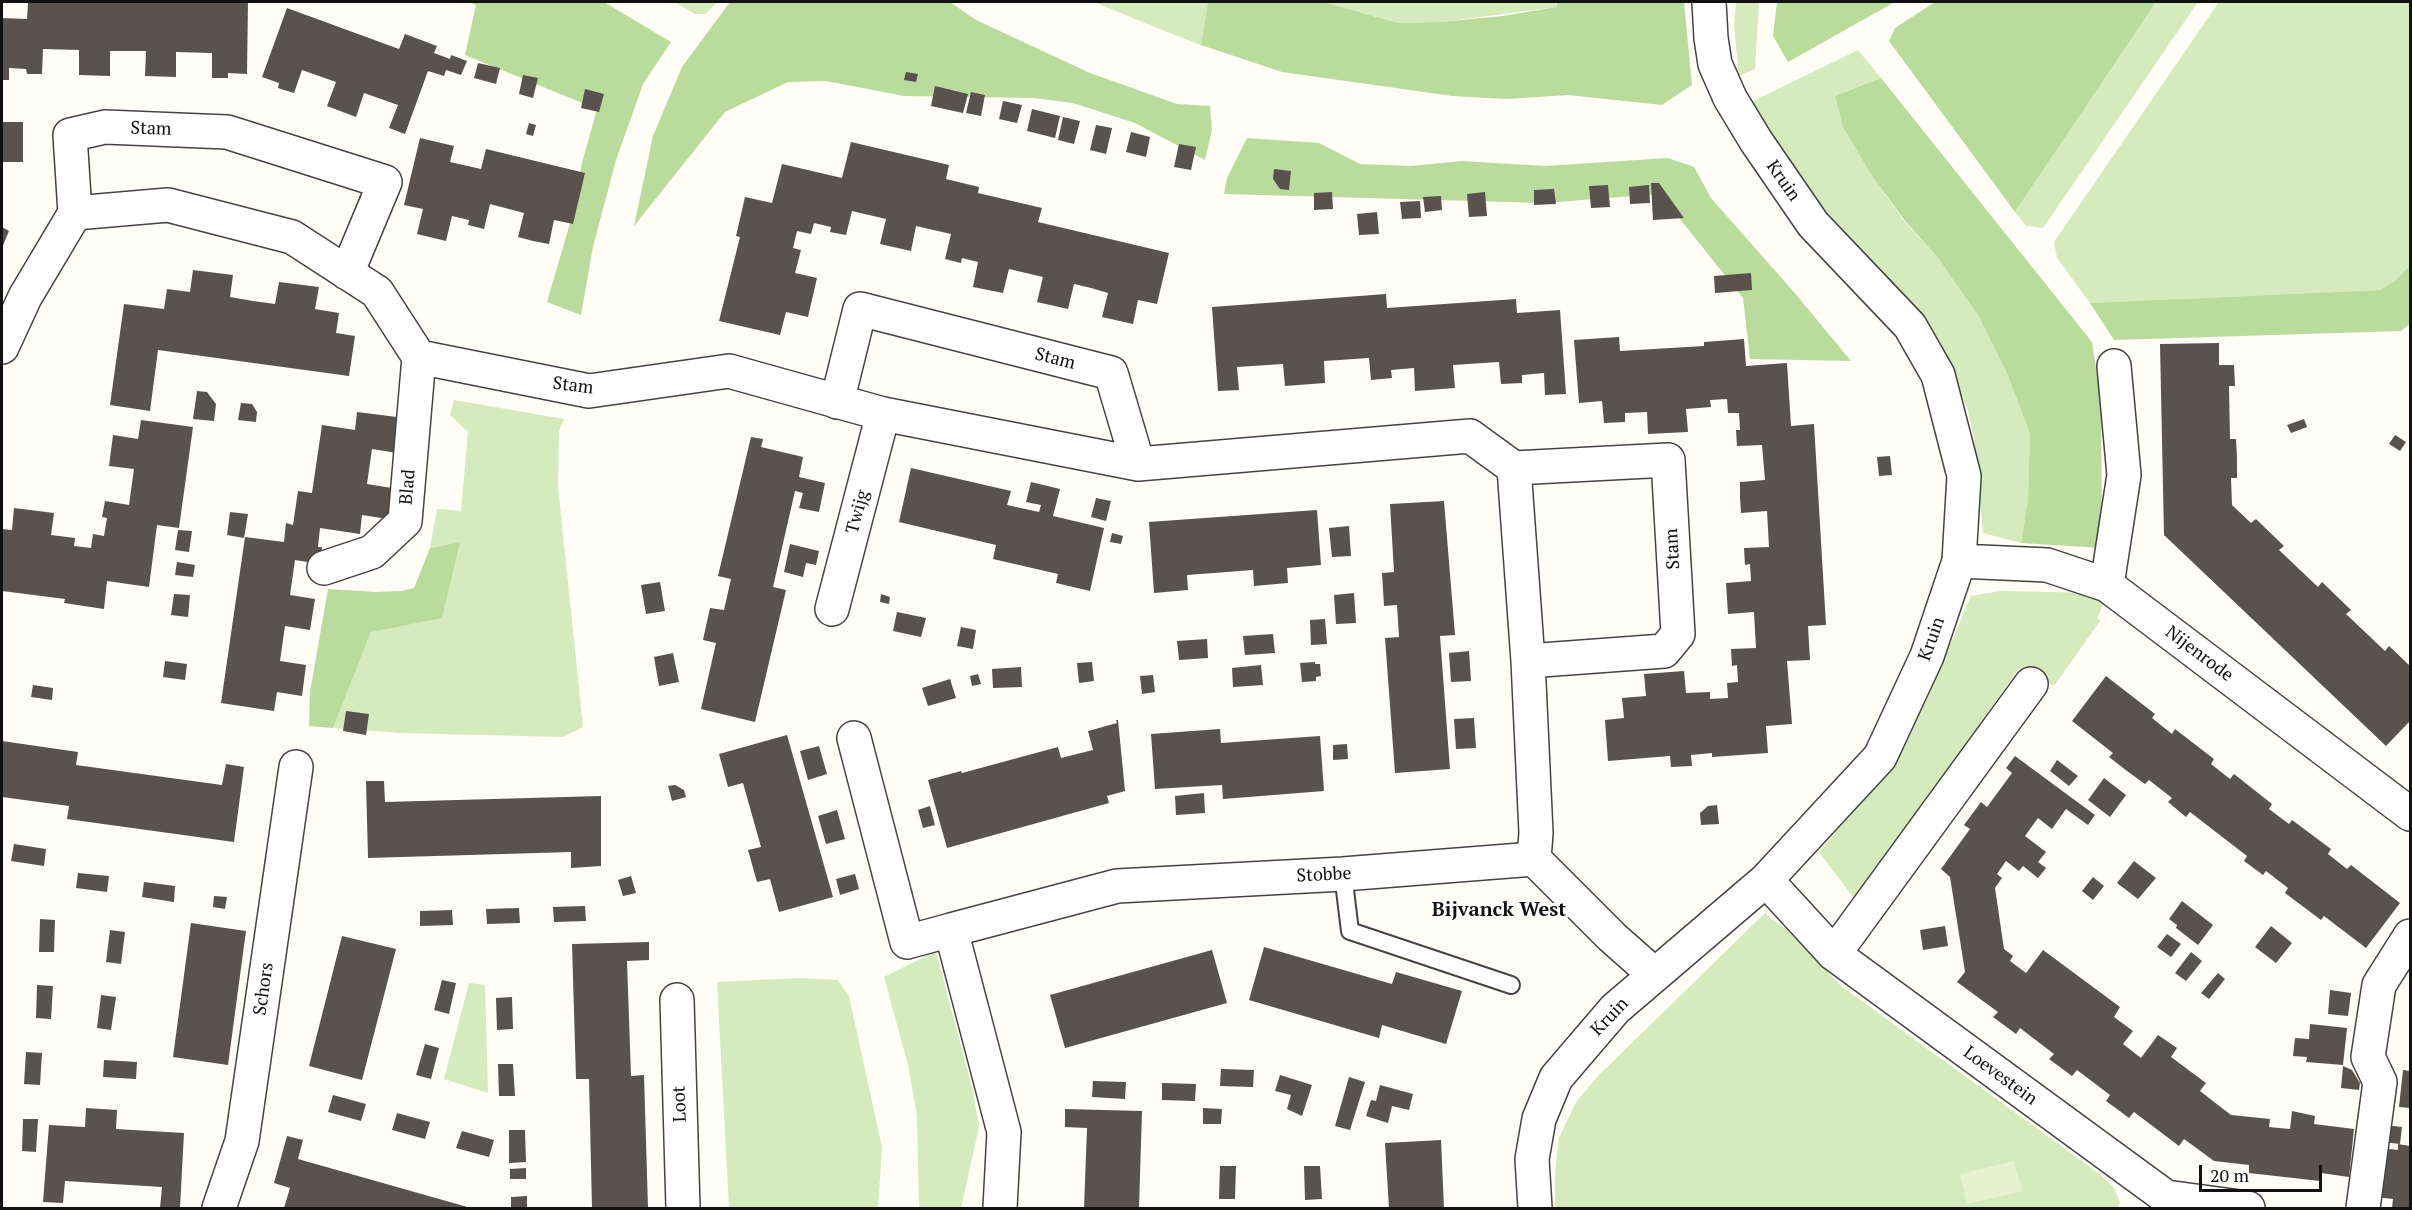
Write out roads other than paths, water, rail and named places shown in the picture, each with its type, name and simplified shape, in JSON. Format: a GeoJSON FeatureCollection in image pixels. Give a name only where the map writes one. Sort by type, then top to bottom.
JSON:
{"type":"FeatureCollection","features":[{"type":"Feature","properties":{"kind":"street","name":"Kruin"},"geometry":{"type":"LineString","coordinates":[[1535,1209],[1532,1159],[1539,1119],[1556,1078],[1615,1009],[1766,880],[1880,757],[1927,656],[1959,561],[1964,476],[1938,375],[1910,326],[1813,224],[1756,141],[1730,98],[1715,64],[1709,2]]}},
{"type":"Feature","properties":{"kind":"street","name":"Stam"},"geometry":{"type":"LineString","coordinates":[[75,213],[70,135],[105,128],[227,132],[385,182],[347,273]]}},
{"type":"Feature","properties":{"kind":"street"},"geometry":{"type":"LineString","coordinates":[[2,347],[13,291],[75,213],[168,205],[292,237],[377,292],[419,357]]}},
{"type":"Feature","properties":{"kind":"street","name":"Stam"},"geometry":{"type":"LineString","coordinates":[[837,402],[860,309],[1111,374],[1138,464]]}},
{"type":"Feature","properties":{"kind":"street","name":"Stam"},"geometry":{"type":"LineString","coordinates":[[419,357],[590,391],[729,371],[883,414],[1138,464],[1470,436],[1514,468],[1668,460],[1678,634],[1664,651],[1528,661]]}},
{"type":"Feature","properties":{"kind":"street","name":"Blad"},"geometry":{"type":"LineString","coordinates":[[324,568],[372,552],[405,521],[419,357]]}},
{"type":"Feature","properties":{"kind":"street"},"geometry":{"type":"LineString","coordinates":[[2107,585],[2124,475],[2114,366]]}},
{"type":"Feature","properties":{"kind":"street","name":"Twijg"},"geometry":{"type":"LineString","coordinates":[[832,609],[883,414]]}},
{"type":"Feature","properties":{"kind":"street"},"geometry":{"type":"LineString","coordinates":[[1514,468],[1528,661],[1536,833],[1534,859],[1612,937],[1654,975]]}},
{"type":"Feature","properties":{"kind":"street","name":"Nijenrode"},"geometry":{"type":"LineString","coordinates":[[1959,561],[2047,565],[2107,585],[2408,806]]}},
{"type":"Feature","properties":{"kind":"street"},"geometry":{"type":"LineString","coordinates":[[1834,954],[2031,684]]}},
{"type":"Feature","properties":{"kind":"street","name":"Stobbe"},"geometry":{"type":"LineString","coordinates":[[854,738],[907,942],[1117,886],[1344,874],[1534,859]]}},
{"type":"Feature","properties":{"kind":"street","name":"Schors"},"geometry":{"type":"LineString","coordinates":[[219,1209],[242,1141],[296,767]]}},
{"type":"Feature","properties":{"kind":"street","name":"Loevestein"},"geometry":{"type":"LineString","coordinates":[[1766,880],[1834,954],[2155,1203],[2248,1209]]}},
{"type":"Feature","properties":{"kind":"street"},"geometry":{"type":"LineString","coordinates":[[951,930],[1004,1132],[1000,1209]]}},
{"type":"Feature","properties":{"kind":"street"},"geometry":{"type":"LineString","coordinates":[[2363,1209],[2380,1082],[2368,1057],[2379,985],[2410,936]]}},
{"type":"Feature","properties":{"kind":"street","name":"Loot"},"geometry":{"type":"LineString","coordinates":[[677,1000],[683,1209]]}},
{"type":"Feature","properties":{"kind":"lane"},"geometry":{"type":"LineString","coordinates":[[1344,874],[1350,931],[1511,985]]}},
{"type":"Feature","properties":{"kind":"district","name":"Bijvanck West"},"geometry":{"type":"Point","coordinates":[1499,910]}}]}
